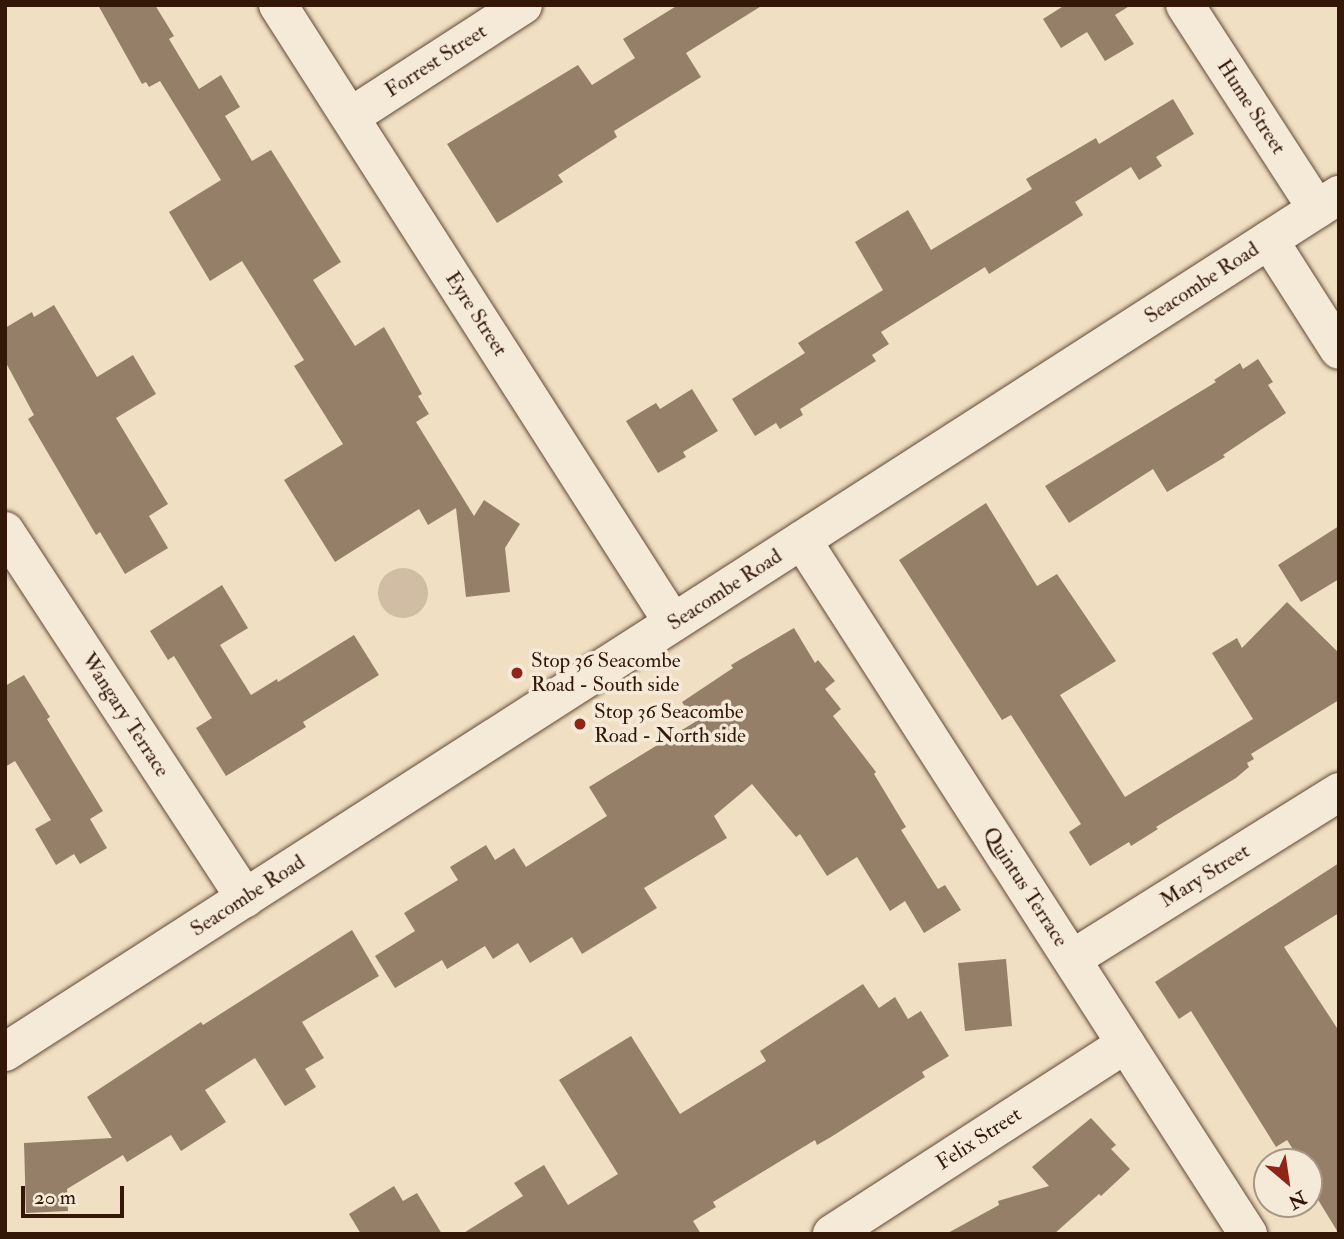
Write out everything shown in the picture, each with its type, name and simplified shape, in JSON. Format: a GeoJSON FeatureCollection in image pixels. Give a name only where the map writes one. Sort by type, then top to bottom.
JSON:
{"type":"FeatureCollection","features":[{"type":"Feature","properties":{"kind":"street","name":"Eyre Street"},"geometry":{"type":"LineString","coordinates":[[278,5],[673,623]]}},
{"type":"Feature","properties":{"kind":"street","name":"Forrest Street"},"geometry":{"type":"LineString","coordinates":[[350,117],[523,5]]}},
{"type":"Feature","properties":{"kind":"street","name":"Hume Street"},"geometry":{"type":"LineString","coordinates":[[1185,5],[1328,202]]}},
{"type":"Feature","properties":{"kind":"street","name":"Seacombe Road"},"geometry":{"type":"LineString","coordinates":[[5,1052],[1328,202]]}},
{"type":"Feature","properties":{"kind":"street"},"geometry":{"type":"LineString","coordinates":[[1269,240],[1339,350]]}},
{"type":"Feature","properties":{"kind":"street","name":"Wangary Terrace"},"geometry":{"type":"LineString","coordinates":[[5,531],[245,898]]}},
{"type":"Feature","properties":{"kind":"street","name":"Quintus Terrace"},"geometry":{"type":"LineString","coordinates":[[802,540],[1248,1234]]}},
{"type":"Feature","properties":{"kind":"street","name":"Mary Street"},"geometry":{"type":"LineString","coordinates":[[1072,959],[1339,792]]}},
{"type":"Feature","properties":{"kind":"street","name":"Felix Street"},"geometry":{"type":"LineString","coordinates":[[832,1234],[1126,1044]]}},
{"type":"Feature","properties":{"kind":"shaded area"},"geometry":{"type":"Polygon","coordinates":[[[403,568],[420,576],[428,593],[420,610],[403,618],[386,610],[378,593],[386,576],[403,568]]]}},
{"type":"Feature","properties":{"kind":"building"},"geometry":{"type":"Polygon","coordinates":[[[98,5],[155,5],[174,36],[169,39],[199,89],[221,75],[240,107],[225,116],[252,161],[271,150],[341,262],[313,280],[355,346],[384,327],[422,394],[418,396],[429,414],[416,422],[474,516],[484,500],[520,524],[505,548],[510,592],[466,597],[456,508],[428,525],[419,509],[335,562],[284,480],[343,444],[294,366],[304,360],[242,261],[210,281],[169,212],[221,180],[160,81],[149,87],[146,82],[142,84],[98,5]]]}},
{"type":"Feature","properties":{"kind":"building"},"geometry":{"type":"Polygon","coordinates":[[[678,5],[763,5],[686,53],[701,77],[614,131],[617,137],[558,175],[563,182],[497,223],[447,144],[578,65],[592,85],[635,58],[623,39],[678,5]]]}},
{"type":"Feature","properties":{"kind":"building"},"geometry":{"type":"Polygon","coordinates":[[[1065,5],[1131,5],[1115,15],[1134,44],[1105,61],[1087,32],[1061,48],[1043,19],[1065,5]]]}},
{"type":"Feature","properties":{"kind":"building"},"geometry":{"type":"Polygon","coordinates":[[[1173,99],[1194,134],[1156,157],[1162,166],[1139,180],[1131,167],[1075,202],[1083,215],[989,274],[985,267],[881,332],[889,344],[872,355],[876,361],[800,409],[803,415],[780,429],[776,423],[755,436],[732,399],[805,353],[798,343],[883,290],[855,242],[908,210],[931,250],[1032,189],[1026,179],[1096,138],[1099,144],[1173,99]]]}},
{"type":"Feature","properties":{"kind":"building"},"geometry":{"type":"Polygon","coordinates":[[[54,305],[97,377],[133,355],[156,394],[116,418],[168,504],[149,516],[168,548],[125,574],[100,532],[96,535],[28,419],[34,415],[5,361],[5,328],[32,312],[34,317],[54,305]]]}},
{"type":"Feature","properties":{"kind":"building"},"geometry":{"type":"Polygon","coordinates":[[[1258,359],[1273,382],[1268,385],[1286,413],[1223,455],[1225,457],[1167,492],[1153,469],[1069,523],[1045,486],[1216,382],[1214,380],[1240,363],[1243,369],[1258,359]]]}},
{"type":"Feature","properties":{"kind":"building"},"geometry":{"type":"Polygon","coordinates":[[[692,389],[718,431],[683,452],[686,457],[658,473],[626,421],[656,403],[660,409],[692,389]]]}},
{"type":"Feature","properties":{"kind":"building"},"geometry":{"type":"Polygon","coordinates":[[[986,503],[1037,586],[1057,574],[1116,661],[1060,695],[1125,797],[1253,719],[1212,653],[1237,638],[1242,648],[1287,602],[1339,653],[1339,700],[1251,754],[1254,759],[1247,763],[1249,767],[1236,778],[1156,827],[1158,829],[1131,846],[1129,842],[1090,866],[1069,832],[1081,824],[1011,715],[1002,720],[899,560],[986,503]]]}},
{"type":"Feature","properties":{"kind":"building"},"geometry":{"type":"Polygon","coordinates":[[[1339,526],[1339,579],[1301,602],[1278,565],[1339,526]]]}},
{"type":"Feature","properties":{"kind":"building"},"geometry":{"type":"Polygon","coordinates":[[[222,585],[248,628],[220,645],[251,695],[277,679],[278,682],[354,635],[379,675],[303,722],[306,727],[226,776],[196,728],[212,718],[174,656],[168,660],[150,631],[222,585]]]}},
{"type":"Feature","properties":{"kind":"building"},"geometry":{"type":"Polygon","coordinates":[[[794,628],[815,663],[818,660],[835,681],[825,689],[841,709],[833,716],[876,772],[874,774],[906,827],[901,830],[938,889],[945,885],[961,910],[924,933],[905,901],[890,911],[857,857],[827,876],[800,834],[796,837],[752,784],[714,816],[727,838],[644,888],[657,908],[582,954],[572,937],[530,963],[518,943],[493,959],[485,946],[447,969],[442,960],[395,988],[375,956],[415,931],[404,913],[458,880],[450,867],[486,845],[495,860],[514,848],[526,867],[607,816],[589,787],[695,722],[682,702],[733,668],[731,665],[794,628]]]}},
{"type":"Feature","properties":{"kind":"building"},"geometry":{"type":"Polygon","coordinates":[[[24,675],[50,717],[47,719],[103,811],[90,819],[107,848],[80,864],[74,854],[56,865],[35,829],[51,820],[15,761],[5,767],[5,686],[24,675]]]}},
{"type":"Feature","properties":{"kind":"building"},"geometry":{"type":"Polygon","coordinates":[[[1339,863],[1339,913],[1284,947],[1339,1031],[1339,1234],[1323,1208],[1323,1148],[1292,1148],[1287,1140],[1276,1147],[1191,1011],[1179,1019],[1155,982],[1339,863]]]}},
{"type":"Feature","properties":{"kind":"building"},"geometry":{"type":"Polygon","coordinates":[[[352,930],[379,976],[302,1022],[324,1058],[305,1069],[316,1087],[285,1106],[255,1058],[205,1090],[226,1122],[181,1151],[171,1135],[127,1162],[123,1155],[67,1189],[68,1211],[26,1213],[24,1143],[112,1138],[87,1097],[201,1022],[203,1025],[352,930]]]}},
{"type":"Feature","properties":{"kind":"building"},"geometry":{"type":"Polygon","coordinates":[[[1006,959],[1012,1026],[965,1031],[958,963],[1006,959]]]}},
{"type":"Feature","properties":{"kind":"building"},"geometry":{"type":"Polygon","coordinates":[[[863,984],[879,1008],[895,997],[908,1019],[921,1011],[949,1056],[922,1072],[925,1077],[831,1137],[817,1145],[815,1140],[713,1202],[716,1207],[693,1221],[701,1234],[462,1234],[523,1196],[514,1183],[544,1165],[568,1205],[618,1174],[559,1080],[631,1036],[680,1114],[766,1061],[760,1051],[863,984]]]}},
{"type":"Feature","properties":{"kind":"building"},"geometry":{"type":"Polygon","coordinates":[[[1091,1118],[1116,1145],[1111,1149],[1130,1169],[1054,1234],[946,1234],[999,1205],[998,1201],[1049,1186],[1032,1167],[1091,1118]]]}},
{"type":"Feature","properties":{"kind":"building"},"geometry":{"type":"Polygon","coordinates":[[[394,1186],[403,1201],[417,1193],[442,1234],[361,1234],[349,1214],[394,1186]]]}},
{"type":"Feature","properties":{"kind":"place","name":"Stop 36 Seacombe Road - South side"},"geometry":{"type":"Point","coordinates":[517,673]}},
{"type":"Feature","properties":{"kind":"place","name":"Stop 36 Seacombe Road - North side"},"geometry":{"type":"Point","coordinates":[580,724]}}]}
